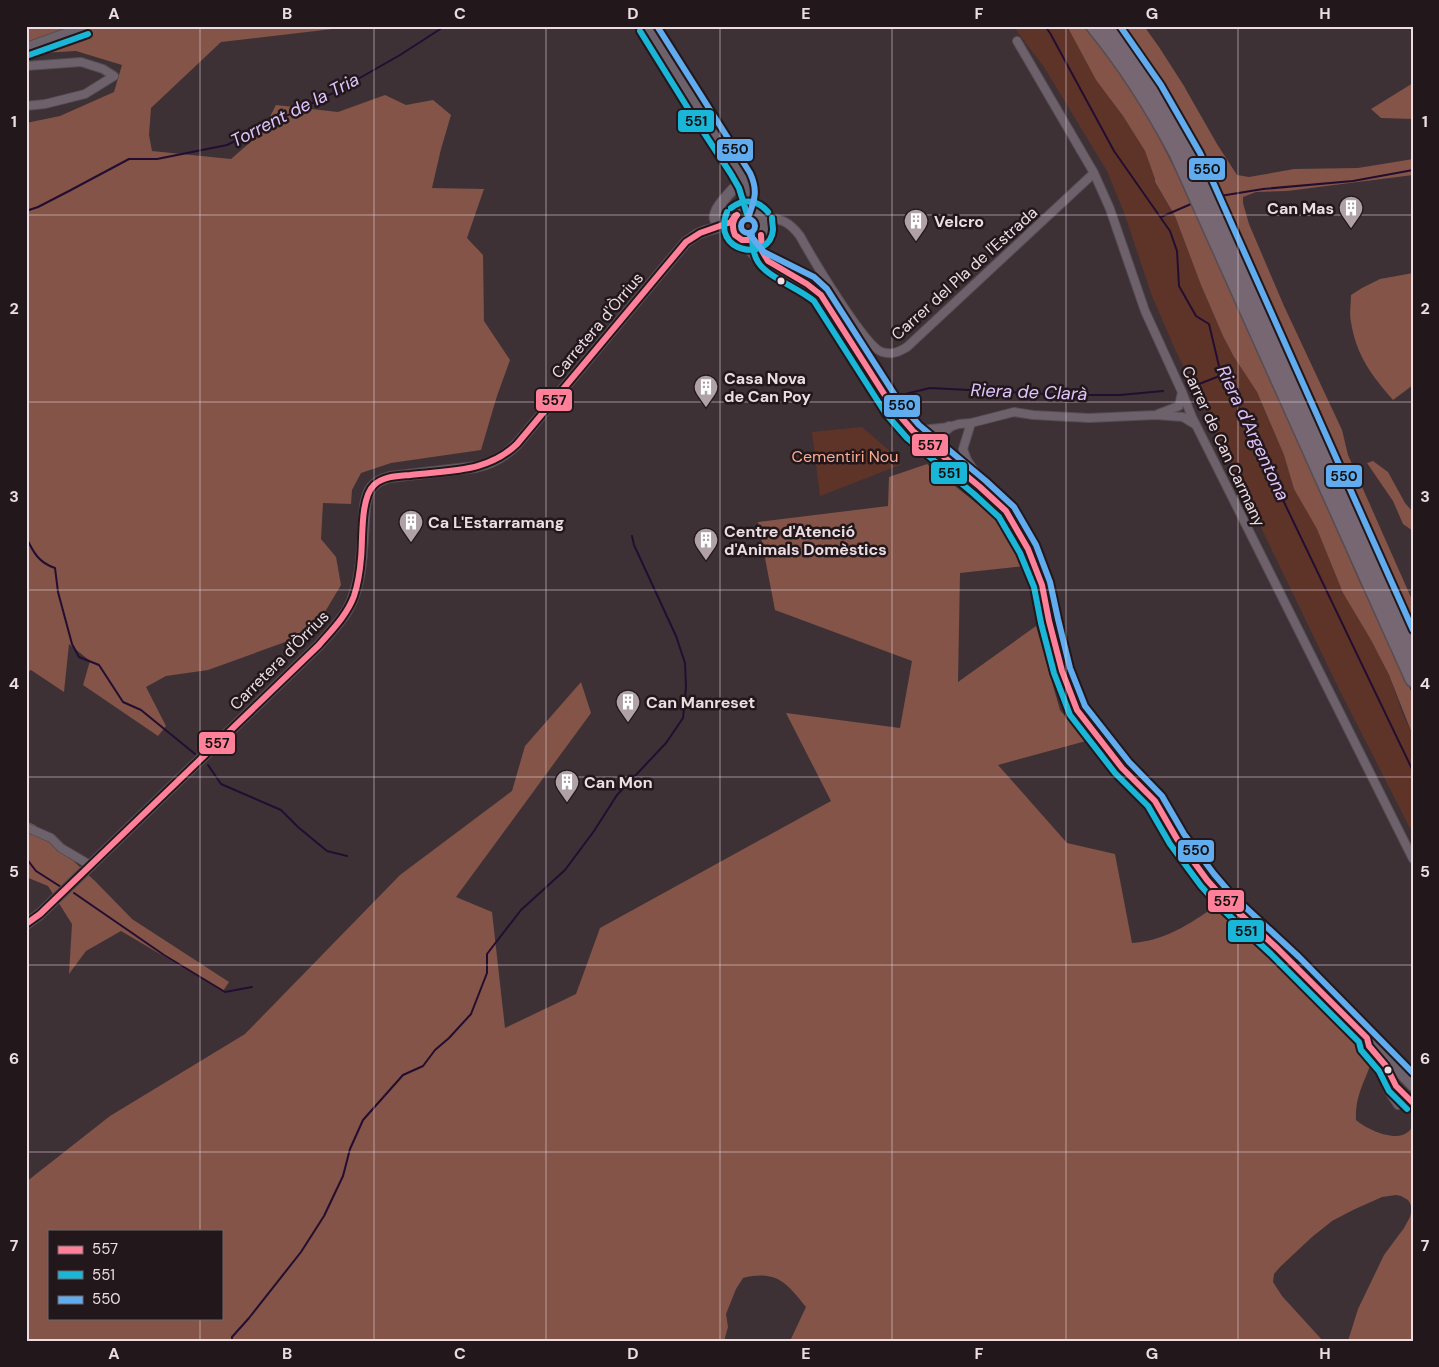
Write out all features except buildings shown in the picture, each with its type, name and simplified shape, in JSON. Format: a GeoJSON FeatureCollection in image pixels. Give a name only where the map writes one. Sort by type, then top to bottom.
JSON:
{"type":"FeatureCollection","features":[{"type":"Feature","properties":{"kind":"highway"},"geometry":{"type":"LineString","coordinates":[[1094,26],[1142,91],[1177,152],[1413,679]]}},
{"type":"Feature","properties":{"kind":"highway"},"geometry":{"type":"LineString","coordinates":[[1109,26],[1157,93],[1192,157],[1413,652]]}},
{"type":"Feature","properties":{"kind":"street"},"geometry":{"type":"LineString","coordinates":[[26,47],[85,26]]}},
{"type":"Feature","properties":{"kind":"street"},"geometry":{"type":"LineString","coordinates":[[647,26],[739,170],[758,214],[764,223],[760,246],[763,254],[772,266]]}},
{"type":"Feature","properties":{"kind":"street","name":"Carrer de Can Carmany"},"geometry":{"type":"LineString","coordinates":[[1017,41],[1094,173],[1110,208],[1145,311],[1197,425],[1413,860]]}},
{"type":"Feature","properties":{"kind":"street"},"geometry":{"type":"LineString","coordinates":[[26,66],[81,62],[103,69],[114,76],[85,94],[45,104],[26,106]]}},
{"type":"Feature","properties":{"kind":"street","name":"Carrer del Pla de l'Estrada"},"geometry":{"type":"LineString","coordinates":[[785,222],[792,225],[800,236],[866,340],[881,352],[896,353],[907,347],[1094,173]]}},
{"type":"Feature","properties":{"kind":"street"},"geometry":{"type":"LineString","coordinates":[[747,188],[743,183],[738,184],[715,212],[714,218],[716,222],[738,237],[758,259],[808,284],[821,295],[893,408],[913,431],[1006,511],[1028,549],[1042,585],[1062,671],[1077,710],[1122,768],[1155,801],[1177,839],[1207,880],[1413,1086]]}},
{"type":"Feature","properties":{"kind":"street"},"geometry":{"type":"LineString","coordinates":[[747,188],[732,225],[738,237],[752,241],[774,224],[785,222]]}},
{"type":"Feature","properties":{"kind":"street"},"geometry":{"type":"LineString","coordinates":[[738,214],[748,210],[785,222]]}},
{"type":"Feature","properties":{"kind":"street","name":"Carretera d'Òrrius"},"geometry":{"type":"LineString","coordinates":[[26,924],[40,914],[319,645],[337,625],[348,608],[358,584],[366,496],[370,489],[381,480],[399,476],[476,467],[489,464],[508,454],[686,242],[700,233],[731,222],[738,214]]}},
{"type":"Feature","properties":{"kind":"street"},"geometry":{"type":"LineString","coordinates":[[1156,415],[1179,406],[1182,392]]}},
{"type":"Feature","properties":{"kind":"street"},"geometry":{"type":"LineString","coordinates":[[923,440],[935,439],[949,428],[959,424],[971,423],[1014,412],[1089,418],[1156,415],[1183,417],[1197,425]]}},
{"type":"Feature","properties":{"kind":"street"},"geometry":{"type":"LineString","coordinates":[[971,423],[962,449],[979,478],[980,487]]}},
{"type":"Feature","properties":{"kind":"street"},"geometry":{"type":"LineString","coordinates":[[913,431],[949,428]]}},
{"type":"Feature","properties":{"kind":"street"},"geometry":{"type":"LineString","coordinates":[[26,827],[51,838],[61,848],[90,865]]}},
{"type":"Feature","properties":{"kind":"street"},"geometry":{"type":"LineString","coordinates":[[1367,1038],[1369,1046],[1386,1066],[1396,1086],[1413,1103]]}},
{"type":"Feature","properties":{"kind":"street"},"geometry":{"type":"LineString","coordinates":[[1396,1086],[1388,1090],[1398,1105]]}},
{"type":"Feature","properties":{"kind":"green space"},"geometry":{"type":"Polygon","coordinates":[[[1013,26],[1067,26],[1096,80],[1123,116],[1145,151],[1155,183],[1175,216],[1223,336],[1257,392],[1284,455],[1294,489],[1317,529],[1343,593],[1371,640],[1390,678],[1403,715],[1413,736],[1413,834],[1338,687],[1175,349],[1152,296],[1125,215],[1107,171],[1044,67],[1013,26]]]}},
{"type":"Feature","properties":{"kind":"green space"},"geometry":{"type":"Polygon","coordinates":[[[747,216],[754,219],[757,226],[754,233],[747,236],[740,233],[737,226],[740,219],[747,216]]]}},
{"type":"Feature","properties":{"kind":"green space","name":"Cementiri Nou"},"geometry":{"type":"Polygon","coordinates":[[[862,427],[900,460],[900,465],[820,496],[812,432],[862,427]]]}},
{"type":"Feature","properties":{"kind":"shaded area"},"geometry":{"type":"Polygon","coordinates":[[[26,26],[343,26],[341,28],[221,42],[151,108],[149,135],[152,151],[231,159],[262,132],[276,105],[338,112],[385,95],[406,105],[433,100],[451,115],[432,188],[484,189],[467,238],[483,255],[484,321],[510,360],[481,450],[391,463],[361,473],[352,490],[351,504],[323,503],[321,539],[336,557],[341,585],[313,632],[208,670],[166,676],[146,687],[166,726],[158,736],[83,685],[90,661],[69,644],[64,692],[31,670],[26,673],[26,123],[60,116],[114,92],[122,65],[76,51],[26,54],[26,26]]]}},
{"type":"Feature","properties":{"kind":"shaded area"},"geometry":{"type":"Polygon","coordinates":[[[1067,26],[1083,26],[1129,83],[1200,219],[1361,585],[1413,695],[1413,736],[1389,675],[1343,593],[1317,529],[1294,489],[1284,455],[1257,392],[1223,336],[1175,216],[1155,182],[1145,151],[1123,116],[1096,80],[1067,26]]]}},
{"type":"Feature","properties":{"kind":"shaded area"},"geometry":{"type":"Polygon","coordinates":[[[1117,26],[1144,26],[1184,86],[1237,175],[1249,177],[1294,169],[1358,168],[1413,159],[1413,175],[1287,191],[1256,192],[1243,197],[1243,203],[1249,224],[1284,306],[1342,430],[1348,455],[1413,602],[1413,635],[1237,240],[1218,188],[1158,81],[1117,26]]]}},
{"type":"Feature","properties":{"kind":"shaded area"},"geometry":{"type":"Polygon","coordinates":[[[1413,83],[1413,119],[1381,118],[1371,109],[1413,83]]]}},
{"type":"Feature","properties":{"kind":"shaded area"},"geometry":{"type":"Polygon","coordinates":[[[1413,273],[1413,322],[1411,322],[1413,330],[1413,385],[1393,400],[1366,364],[1357,345],[1350,319],[1351,295],[1380,279],[1413,273]]]}},
{"type":"Feature","properties":{"kind":"shaded area"},"geometry":{"type":"Polygon","coordinates":[[[1373,461],[1388,472],[1405,503],[1413,512],[1413,531],[1403,524],[1393,501],[1367,463],[1373,461]]]}},
{"type":"Feature","properties":{"kind":"shaded area"},"geometry":{"type":"Polygon","coordinates":[[[927,464],[994,517],[1025,566],[960,573],[958,682],[1036,626],[1060,710],[1086,741],[998,765],[1067,843],[1115,854],[1132,943],[1143,942],[1166,935],[1196,919],[1215,906],[1372,1060],[1357,1103],[1356,1120],[1381,1134],[1396,1136],[1403,1135],[1413,1125],[1413,1341],[1348,1341],[1358,1309],[1384,1255],[1410,1217],[1412,1209],[1410,1203],[1401,1196],[1396,1195],[1382,1197],[1332,1221],[1312,1237],[1274,1274],[1273,1282],[1282,1296],[1323,1341],[790,1341],[806,1307],[779,1280],[772,1277],[754,1276],[743,1278],[736,1289],[726,1314],[728,1327],[724,1341],[26,1341],[26,1182],[110,1116],[245,1034],[400,875],[512,791],[525,746],[581,682],[591,713],[456,897],[492,912],[505,1028],[576,994],[600,928],[831,801],[786,713],[900,728],[912,661],[775,610],[758,522],[888,506],[889,477],[927,464]]]}},
{"type":"Feature","properties":{"kind":"shaded area"},"geometry":{"type":"Polygon","coordinates":[[[26,821],[35,825],[96,882],[132,919],[229,982],[223,991],[121,931],[86,951],[69,974],[72,924],[48,886],[26,877],[26,821]]]}},
{"type":"Feature","properties":{"kind":"waterway","name":"Torrent de la Tria"},"geometry":{"type":"LineString","coordinates":[[26,211],[38,207],[129,159],[157,159],[227,145],[337,91],[400,55],[445,26]]}},
{"type":"Feature","properties":{"kind":"waterway","name":"Riera d'Argentona"},"geometry":{"type":"LineString","coordinates":[[1045,26],[1114,151],[1170,231],[1177,251],[1179,286],[1196,316],[1209,324],[1223,375],[1413,771]]}},
{"type":"Feature","properties":{"kind":"waterway"},"geometry":{"type":"LineString","coordinates":[[1220,196],[1263,189],[1353,181],[1413,170]]}},
{"type":"Feature","properties":{"kind":"waterway"},"geometry":{"type":"LineString","coordinates":[[1161,217],[1191,204]]}},
{"type":"Feature","properties":{"kind":"waterway","name":"Riera de Clarà"},"geometry":{"type":"LineString","coordinates":[[1194,386],[1222,375]]}},
{"type":"Feature","properties":{"kind":"waterway","name":"Riera de Clarà"},"geometry":{"type":"LineString","coordinates":[[897,396],[930,388],[1064,395],[1120,395],[1163,391]]}},
{"type":"Feature","properties":{"kind":"waterway"},"geometry":{"type":"LineString","coordinates":[[232,1341],[232,1337],[301,1252],[324,1216],[343,1176],[350,1149],[363,1120],[403,1075],[423,1066],[435,1050],[471,1014],[487,973],[487,954],[521,910],[565,870],[594,831],[617,795],[666,743],[683,718],[686,687],[685,663],[676,636],[634,545],[632,536]]}},
{"type":"Feature","properties":{"kind":"waterway"},"geometry":{"type":"LineString","coordinates":[[26,537],[37,556],[49,566],[55,568],[58,592],[72,644],[79,657],[99,665],[123,702],[141,710],[195,754]]}},
{"type":"Feature","properties":{"kind":"waterway"},"geometry":{"type":"LineString","coordinates":[[208,765],[221,784],[281,810],[327,851],[347,856]]}},
{"type":"Feature","properties":{"kind":"waterway"},"geometry":{"type":"LineString","coordinates":[[26,858],[36,871],[61,887]]}},
{"type":"Feature","properties":{"kind":"waterway"},"geometry":{"type":"LineString","coordinates":[[74,893],[164,955],[225,992],[252,987]]}},
{"type":"Feature","properties":{"kind":"transit line","name":"550"},"geometry":{"type":"LineString","coordinates":[[657,26],[750,173],[755,194],[749,215]]}},
{"type":"Feature","properties":{"kind":"transit line","name":"550"},"geometry":{"type":"LineString","coordinates":[[1120,26],[1161,85],[1200,153],[1413,630]]}},
{"type":"Feature","properties":{"kind":"transit line","name":"551"},"geometry":{"type":"LineString","coordinates":[[640,31],[731,174],[739,188],[747,214]]}},
{"type":"Feature","properties":{"kind":"transit line","name":"551"},"geometry":{"type":"LineString","coordinates":[[29,55],[88,34]]}},
{"type":"Feature","properties":{"kind":"transit line","name":"551"},"geometry":{"type":"LineString","coordinates":[[731,208],[741,203],[751,202],[760,205],[768,212]]}},
{"type":"Feature","properties":{"kind":"transit line","name":"551"},"geometry":{"type":"LineString","coordinates":[[727,212],[724,226],[727,237],[733,244],[742,249],[753,250],[762,247],[769,240],[773,230],[772,218]]}},
{"type":"Feature","properties":{"kind":"transit line","name":"557"},"geometry":{"type":"LineString","coordinates":[[737,215],[733,225],[735,235],[742,240],[754,240]]}},
{"type":"Feature","properties":{"kind":"transit line","name":"557"},"geometry":{"type":"LineString","coordinates":[[26,924],[40,914],[319,645],[339,622],[351,603],[357,587],[361,563],[364,509],[366,499],[374,485],[391,477],[453,471],[480,465],[505,453],[517,444],[686,242],[700,233],[731,222],[735,216]]}},
{"type":"Feature","properties":{"kind":"transit line","name":"550"},"geometry":{"type":"LineString","coordinates":[[748,219],[753,221],[755,226],[753,231],[748,233],[743,231],[741,226],[743,221],[748,219]]}},
{"type":"Feature","properties":{"kind":"transit line","name":"550"},"geometry":{"type":"LineString","coordinates":[[749,234],[764,252],[814,277],[827,289],[900,403],[919,425],[1014,507],[1036,545],[1050,582],[1070,668],[1085,706],[1129,762],[1162,796],[1184,834],[1232,895],[1299,957],[1413,1073]]}},
{"type":"Feature","properties":{"kind":"transit line","name":"551"},"geometry":{"type":"LineString","coordinates":[[752,235],[753,249],[758,262],[768,273],[814,301],[886,414],[907,438],[999,517],[1020,553],[1034,587],[1054,673],[1070,715],[1115,773],[1148,806],[1170,844],[1201,886],[1220,907],[1271,954],[1359,1042],[1361,1050],[1379,1071],[1389,1091],[1407,1109]]}},
{"type":"Feature","properties":{"kind":"transit line","name":"557"},"geometry":{"type":"LineString","coordinates":[[761,235],[762,251],[768,261],[807,284],[821,295],[893,408],[913,431],[1006,511],[1028,549],[1042,585],[1062,671],[1077,710],[1122,768],[1155,801],[1177,839],[1207,880],[1226,901],[1277,948],[1367,1038],[1369,1046],[1386,1066],[1396,1086],[1413,1103]]}},
{"type":"Feature","properties":{"kind":"place","name":"Can Mas"},"geometry":{"type":"Point","coordinates":[1351,229]}},
{"type":"Feature","properties":{"kind":"place","name":"Velcro"},"geometry":{"type":"Point","coordinates":[916,242]}},
{"type":"Feature","properties":{"kind":"place","name":"Casa Nova de Can Poy"},"geometry":{"type":"Point","coordinates":[706,408]}},
{"type":"Feature","properties":{"kind":"place","name":"Ca L'Estarramang"},"geometry":{"type":"Point","coordinates":[411,543]}},
{"type":"Feature","properties":{"kind":"place","name":"Centre d'Atenció d'Animals Domèstics"},"geometry":{"type":"Point","coordinates":[706,561]}},
{"type":"Feature","properties":{"kind":"place","name":"Can Manreset"},"geometry":{"type":"Point","coordinates":[628,723]}},
{"type":"Feature","properties":{"kind":"place","name":"Can Mon"},"geometry":{"type":"Point","coordinates":[567,803]}}]}
